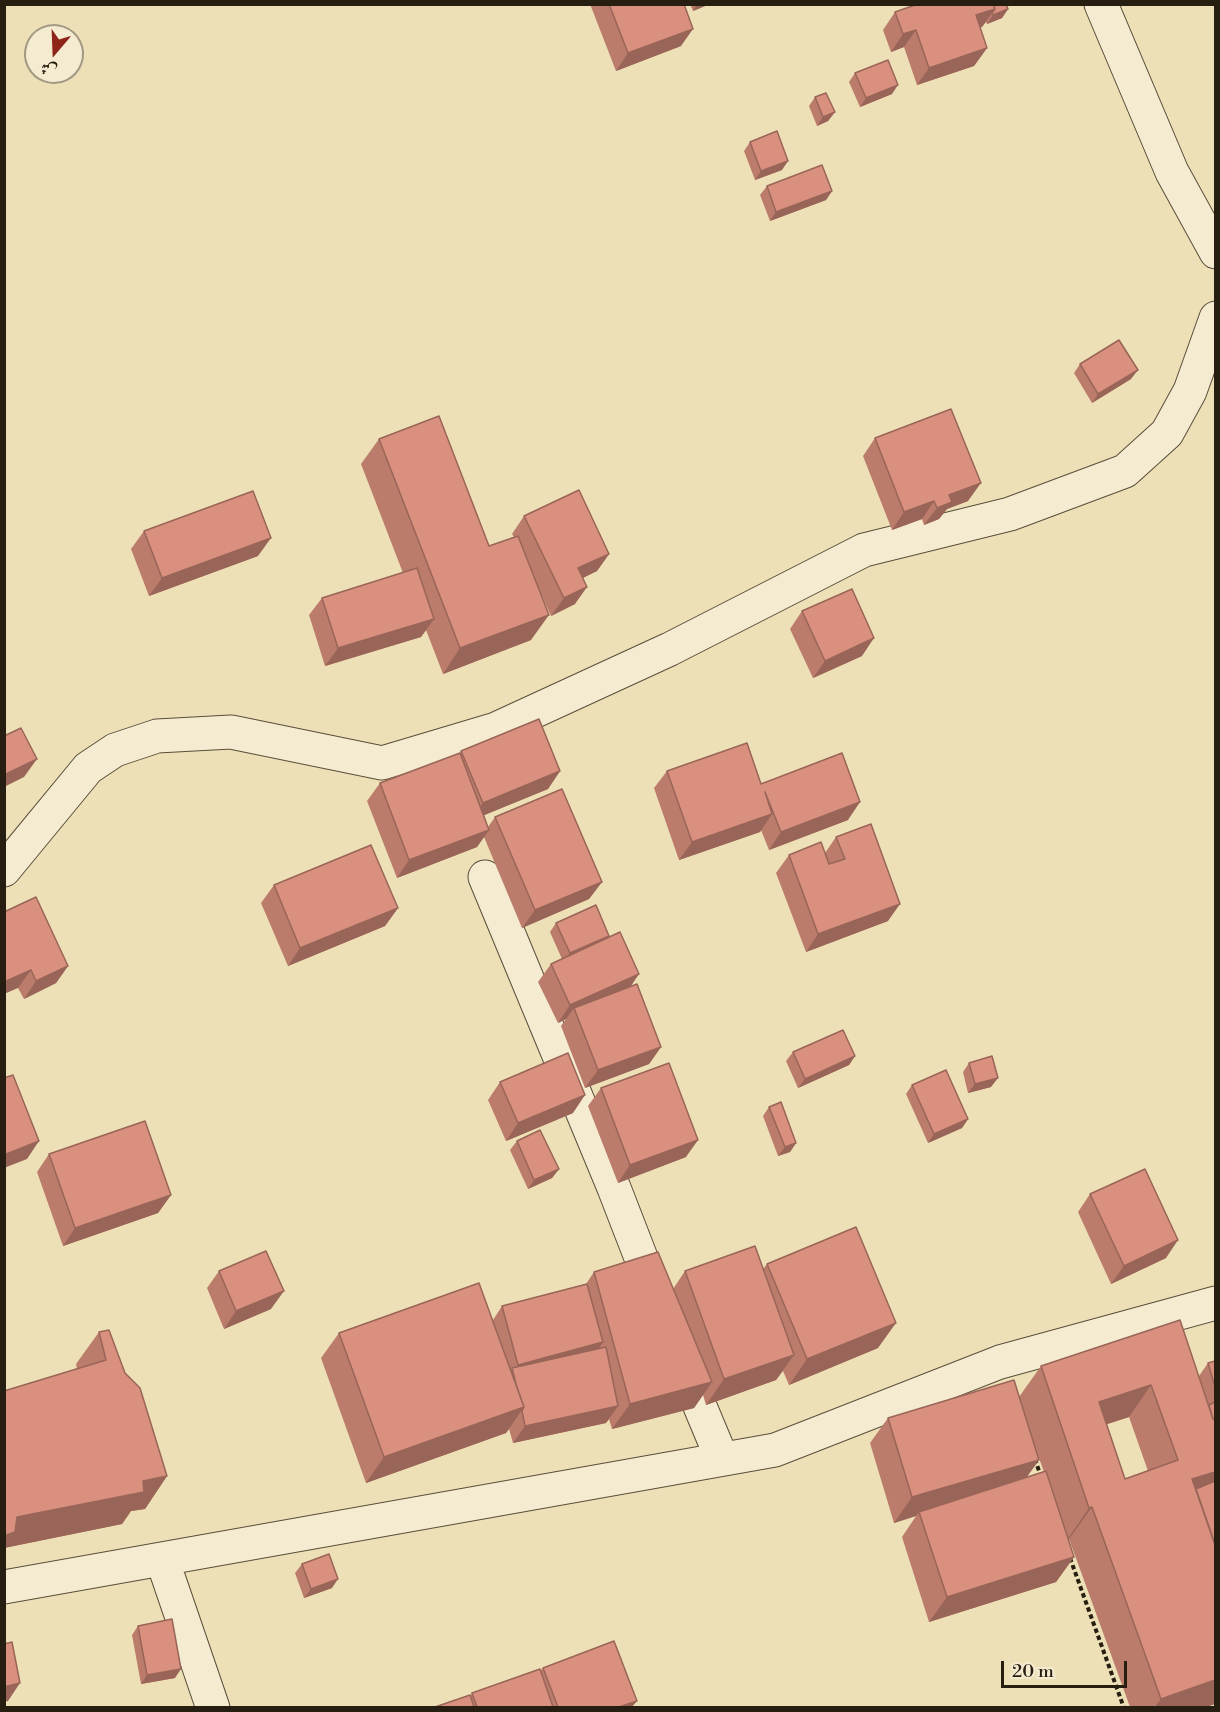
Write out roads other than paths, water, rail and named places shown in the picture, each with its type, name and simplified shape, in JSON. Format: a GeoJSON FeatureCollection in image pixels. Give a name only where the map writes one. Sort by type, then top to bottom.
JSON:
{"type":"FeatureCollection","features":[{"type":"Feature","properties":{"kind":"street"},"geometry":{"type":"LineString","coordinates":[[1101,4],[1172,172],[1215,252]]}},
{"type":"Feature","properties":{"kind":"street"},"geometry":{"type":"LineString","coordinates":[[4,870],[88,768],[116,750],[157,736],[231,732],[382,763],[496,729],[670,649],[864,550],[1010,514],[1125,471],[1167,433],[1190,391],[1215,318]]}},
{"type":"Feature","properties":{"kind":"street"},"geometry":{"type":"LineString","coordinates":[[485,877],[614,1188],[722,1459]]}},
{"type":"Feature","properties":{"kind":"street"},"geometry":{"type":"LineString","coordinates":[[4,1587],[775,1450],[1000,1362],[1215,1303]]}},
{"type":"Feature","properties":{"kind":"street"},"geometry":{"type":"LineString","coordinates":[[162,1559],[213,1707]]}}]}
